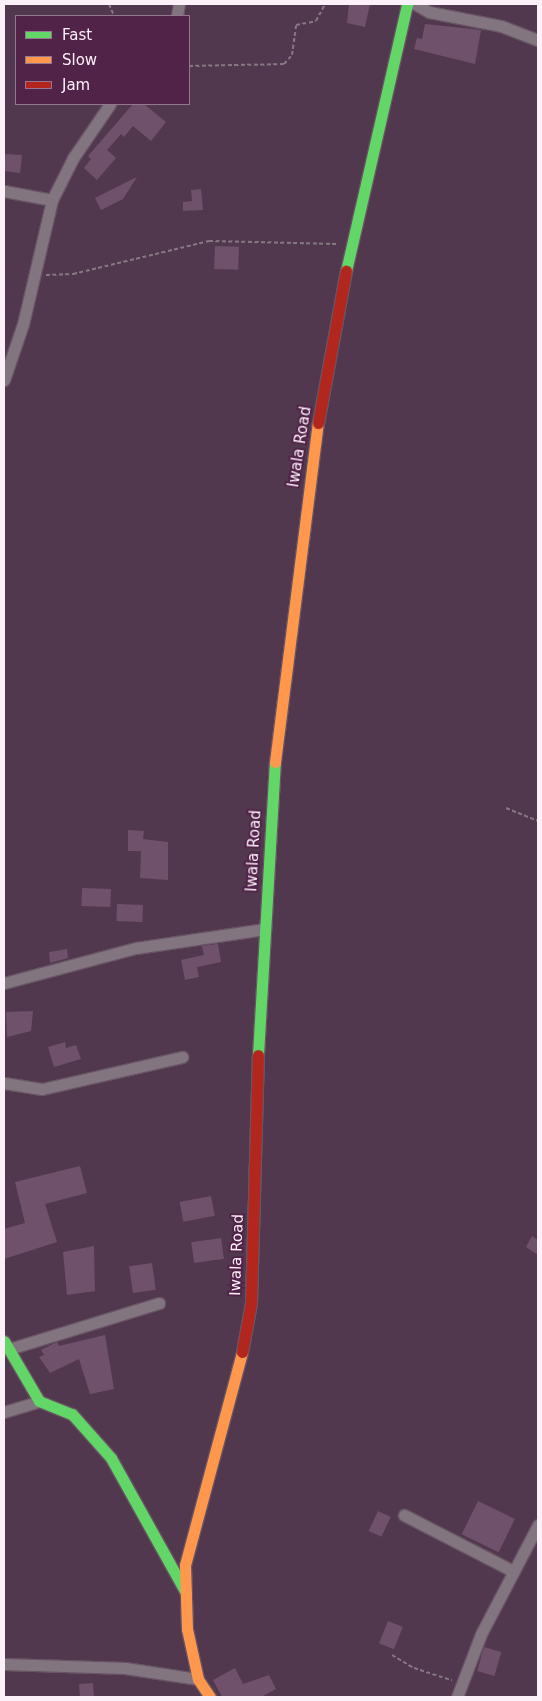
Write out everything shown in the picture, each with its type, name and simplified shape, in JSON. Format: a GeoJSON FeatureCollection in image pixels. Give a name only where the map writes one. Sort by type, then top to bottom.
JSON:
{"type":"FeatureCollection","features":[{"type":"Feature","properties":{"kind":"street","name":"Iwala Road"},"geometry":{"type":"LineString","coordinates":[[210,1697],[198,1679],[186,1629],[186,1565],[233,1397],[251,1303],[252,1159],[276,751],[310,476],[350,245],[407,4]]}},
{"type":"Feature","properties":{"kind":"street"},"geometry":{"type":"LineString","coordinates":[[415,4],[429,12],[501,26],[538,40]]}},
{"type":"Feature","properties":{"kind":"street"},"geometry":{"type":"LineString","coordinates":[[4,380],[34,274],[52,200],[72,158],[109,105]]}},
{"type":"Feature","properties":{"kind":"street"},"geometry":{"type":"LineString","coordinates":[[4,191],[52,200]]}},
{"type":"Feature","properties":{"kind":"street"},"geometry":{"type":"LineString","coordinates":[[4,983],[136,948],[265,929]]}},
{"type":"Feature","properties":{"kind":"street"},"geometry":{"type":"LineString","coordinates":[[4,1083],[42,1089],[182,1057]]}},
{"type":"Feature","properties":{"kind":"street"},"geometry":{"type":"LineString","coordinates":[[160,1303],[6,1345],[39,1401],[72,1414],[97,1440],[186,1593]]}},
{"type":"Feature","properties":{"kind":"street"},"geometry":{"type":"LineString","coordinates":[[4,1412],[39,1401]]}},
{"type":"Feature","properties":{"kind":"street"},"geometry":{"type":"LineString","coordinates":[[404,1515],[513,1571]]}},
{"type":"Feature","properties":{"kind":"street"},"geometry":{"type":"LineString","coordinates":[[457,1697],[462,1682],[513,1571],[538,1525]]}},
{"type":"Feature","properties":{"kind":"street"},"geometry":{"type":"LineString","coordinates":[[4,1664],[125,1668],[198,1679]]}},
{"type":"Feature","properties":{"kind":"path"},"geometry":{"type":"LineString","coordinates":[[190,66],[284,64],[292,55],[296,25],[316,21],[325,4]]}},
{"type":"Feature","properties":{"kind":"path"},"geometry":{"type":"LineString","coordinates":[[34,274],[73,274],[209,241],[350,245]]}},
{"type":"Feature","properties":{"kind":"path"},"geometry":{"type":"LineString","coordinates":[[506,808],[538,821]]}},
{"type":"Feature","properties":{"kind":"path"},"geometry":{"type":"LineString","coordinates":[[392,1655],[414,1668],[462,1682]]}},
{"type":"Feature","properties":{"kind":"building"},"geometry":{"type":"Polygon","coordinates":[[[349,4],[370,4],[365,27],[347,23],[349,4]]]}},
{"type":"Feature","properties":{"kind":"building"},"geometry":{"type":"Polygon","coordinates":[[[425,24],[481,30],[475,64],[414,49],[417,38],[422,39],[425,24]]]}},
{"type":"Feature","properties":{"kind":"building"},"geometry":{"type":"Polygon","coordinates":[[[132,105],[145,105],[166,122],[151,141],[133,126],[124,137],[121,134],[107,150],[116,158],[97,180],[84,168],[91,159],[88,156],[132,105]]]}},
{"type":"Feature","properties":{"kind":"building"},"geometry":{"type":"Polygon","coordinates":[[[4,154],[22,155],[20,173],[4,171],[4,154]]]}},
{"type":"Feature","properties":{"kind":"building"},"geometry":{"type":"Polygon","coordinates":[[[137,177],[123,199],[101,210],[95,198],[137,177]]]}},
{"type":"Feature","properties":{"kind":"building"},"geometry":{"type":"Polygon","coordinates":[[[201,189],[203,210],[183,211],[183,202],[192,201],[191,190],[201,189]]]}},
{"type":"Feature","properties":{"kind":"building"},"geometry":{"type":"Polygon","coordinates":[[[215,246],[239,247],[238,270],[214,269],[215,246]]]}},
{"type":"Feature","properties":{"kind":"building"},"geometry":{"type":"Polygon","coordinates":[[[128,830],[144,831],[143,839],[168,842],[168,880],[140,878],[141,851],[128,851],[128,830]]]}},
{"type":"Feature","properties":{"kind":"building"},"geometry":{"type":"Polygon","coordinates":[[[82,888],[111,889],[110,907],[81,906],[82,888]]]}},
{"type":"Feature","properties":{"kind":"building"},"geometry":{"type":"Polygon","coordinates":[[[117,904],[143,905],[142,922],[116,921],[117,904]]]}},
{"type":"Feature","properties":{"kind":"building"},"geometry":{"type":"Polygon","coordinates":[[[218,944],[221,962],[197,967],[199,977],[185,980],[181,960],[204,955],[202,946],[218,944]]]}},
{"type":"Feature","properties":{"kind":"building"},"geometry":{"type":"Polygon","coordinates":[[[67,949],[68,958],[50,963],[49,952],[67,949]]]}},
{"type":"Feature","properties":{"kind":"building"},"geometry":{"type":"Polygon","coordinates":[[[33,1011],[31,1031],[7,1037],[6,1012],[33,1011]]]}},
{"type":"Feature","properties":{"kind":"building"},"geometry":{"type":"Polygon","coordinates":[[[65,1042],[66,1048],[76,1045],[81,1059],[54,1067],[48,1047],[65,1042]]]}},
{"type":"Feature","properties":{"kind":"building"},"geometry":{"type":"Polygon","coordinates":[[[80,1166],[87,1193],[45,1204],[57,1242],[4,1259],[4,1229],[25,1223],[15,1182],[80,1166]]]}},
{"type":"Feature","properties":{"kind":"building"},"geometry":{"type":"Polygon","coordinates":[[[211,1196],[215,1216],[183,1222],[180,1202],[211,1196]]]}},
{"type":"Feature","properties":{"kind":"building"},"geometry":{"type":"Polygon","coordinates":[[[532,1236],[538,1240],[538,1255],[526,1247],[532,1236]]]}},
{"type":"Feature","properties":{"kind":"building"},"geometry":{"type":"Polygon","coordinates":[[[221,1238],[224,1259],[194,1263],[191,1242],[221,1238]]]}},
{"type":"Feature","properties":{"kind":"building"},"geometry":{"type":"Polygon","coordinates":[[[94,1246],[95,1291],[67,1295],[63,1252],[94,1246]]]}},
{"type":"Feature","properties":{"kind":"building"},"geometry":{"type":"Polygon","coordinates":[[[152,1263],[156,1290],[133,1293],[129,1266],[152,1263]]]}},
{"type":"Feature","properties":{"kind":"building"},"geometry":{"type":"Polygon","coordinates":[[[105,1335],[114,1389],[90,1394],[79,1359],[50,1373],[39,1357],[44,1355],[41,1350],[57,1342],[59,1346],[105,1335]]]}},
{"type":"Feature","properties":{"kind":"building"},"geometry":{"type":"Polygon","coordinates":[[[478,1501],[515,1519],[499,1552],[462,1534],[478,1501]]]}},
{"type":"Feature","properties":{"kind":"building"},"geometry":{"type":"Polygon","coordinates":[[[378,1511],[391,1517],[381,1537],[369,1531],[378,1511]]]}},
{"type":"Feature","properties":{"kind":"building"},"geometry":{"type":"Polygon","coordinates":[[[388,1621],[403,1627],[394,1649],[379,1643],[388,1621]]]}},
{"type":"Feature","properties":{"kind":"building"},"geometry":{"type":"Polygon","coordinates":[[[484,1647],[501,1652],[494,1676],[477,1671],[484,1647]]]}},
{"type":"Feature","properties":{"kind":"building"},"geometry":{"type":"Polygon","coordinates":[[[235,1668],[243,1684],[269,1675],[276,1689],[261,1697],[222,1697],[213,1680],[235,1668]]]}},
{"type":"Feature","properties":{"kind":"building"},"geometry":{"type":"Polygon","coordinates":[[[93,1683],[94,1697],[80,1697],[79,1684],[93,1683]]]}},
{"type":"Feature","properties":{"kind":"traffic: fast"},"geometry":{"type":"LineString","coordinates":[[346,271],[407,4]]}},
{"type":"Feature","properties":{"kind":"traffic: fast"},"geometry":{"type":"LineString","coordinates":[[258,1055],[275,762]]}},
{"type":"Feature","properties":{"kind":"traffic: fast"},"geometry":{"type":"LineString","coordinates":[[4,1341],[39,1401],[72,1414],[111,1458],[186,1593]]}},
{"type":"Feature","properties":{"kind":"traffic: slow"},"geometry":{"type":"LineString","coordinates":[[275,762],[318,423]]}},
{"type":"Feature","properties":{"kind":"traffic: slow"},"geometry":{"type":"LineString","coordinates":[[210,1697],[198,1679],[187,1629],[185,1565],[242,1352]]}},
{"type":"Feature","properties":{"kind":"traffic: jam"},"geometry":{"type":"LineString","coordinates":[[318,423],[346,271]]}},
{"type":"Feature","properties":{"kind":"traffic: jam"},"geometry":{"type":"LineString","coordinates":[[242,1352],[251,1303],[258,1055]]}}]}
